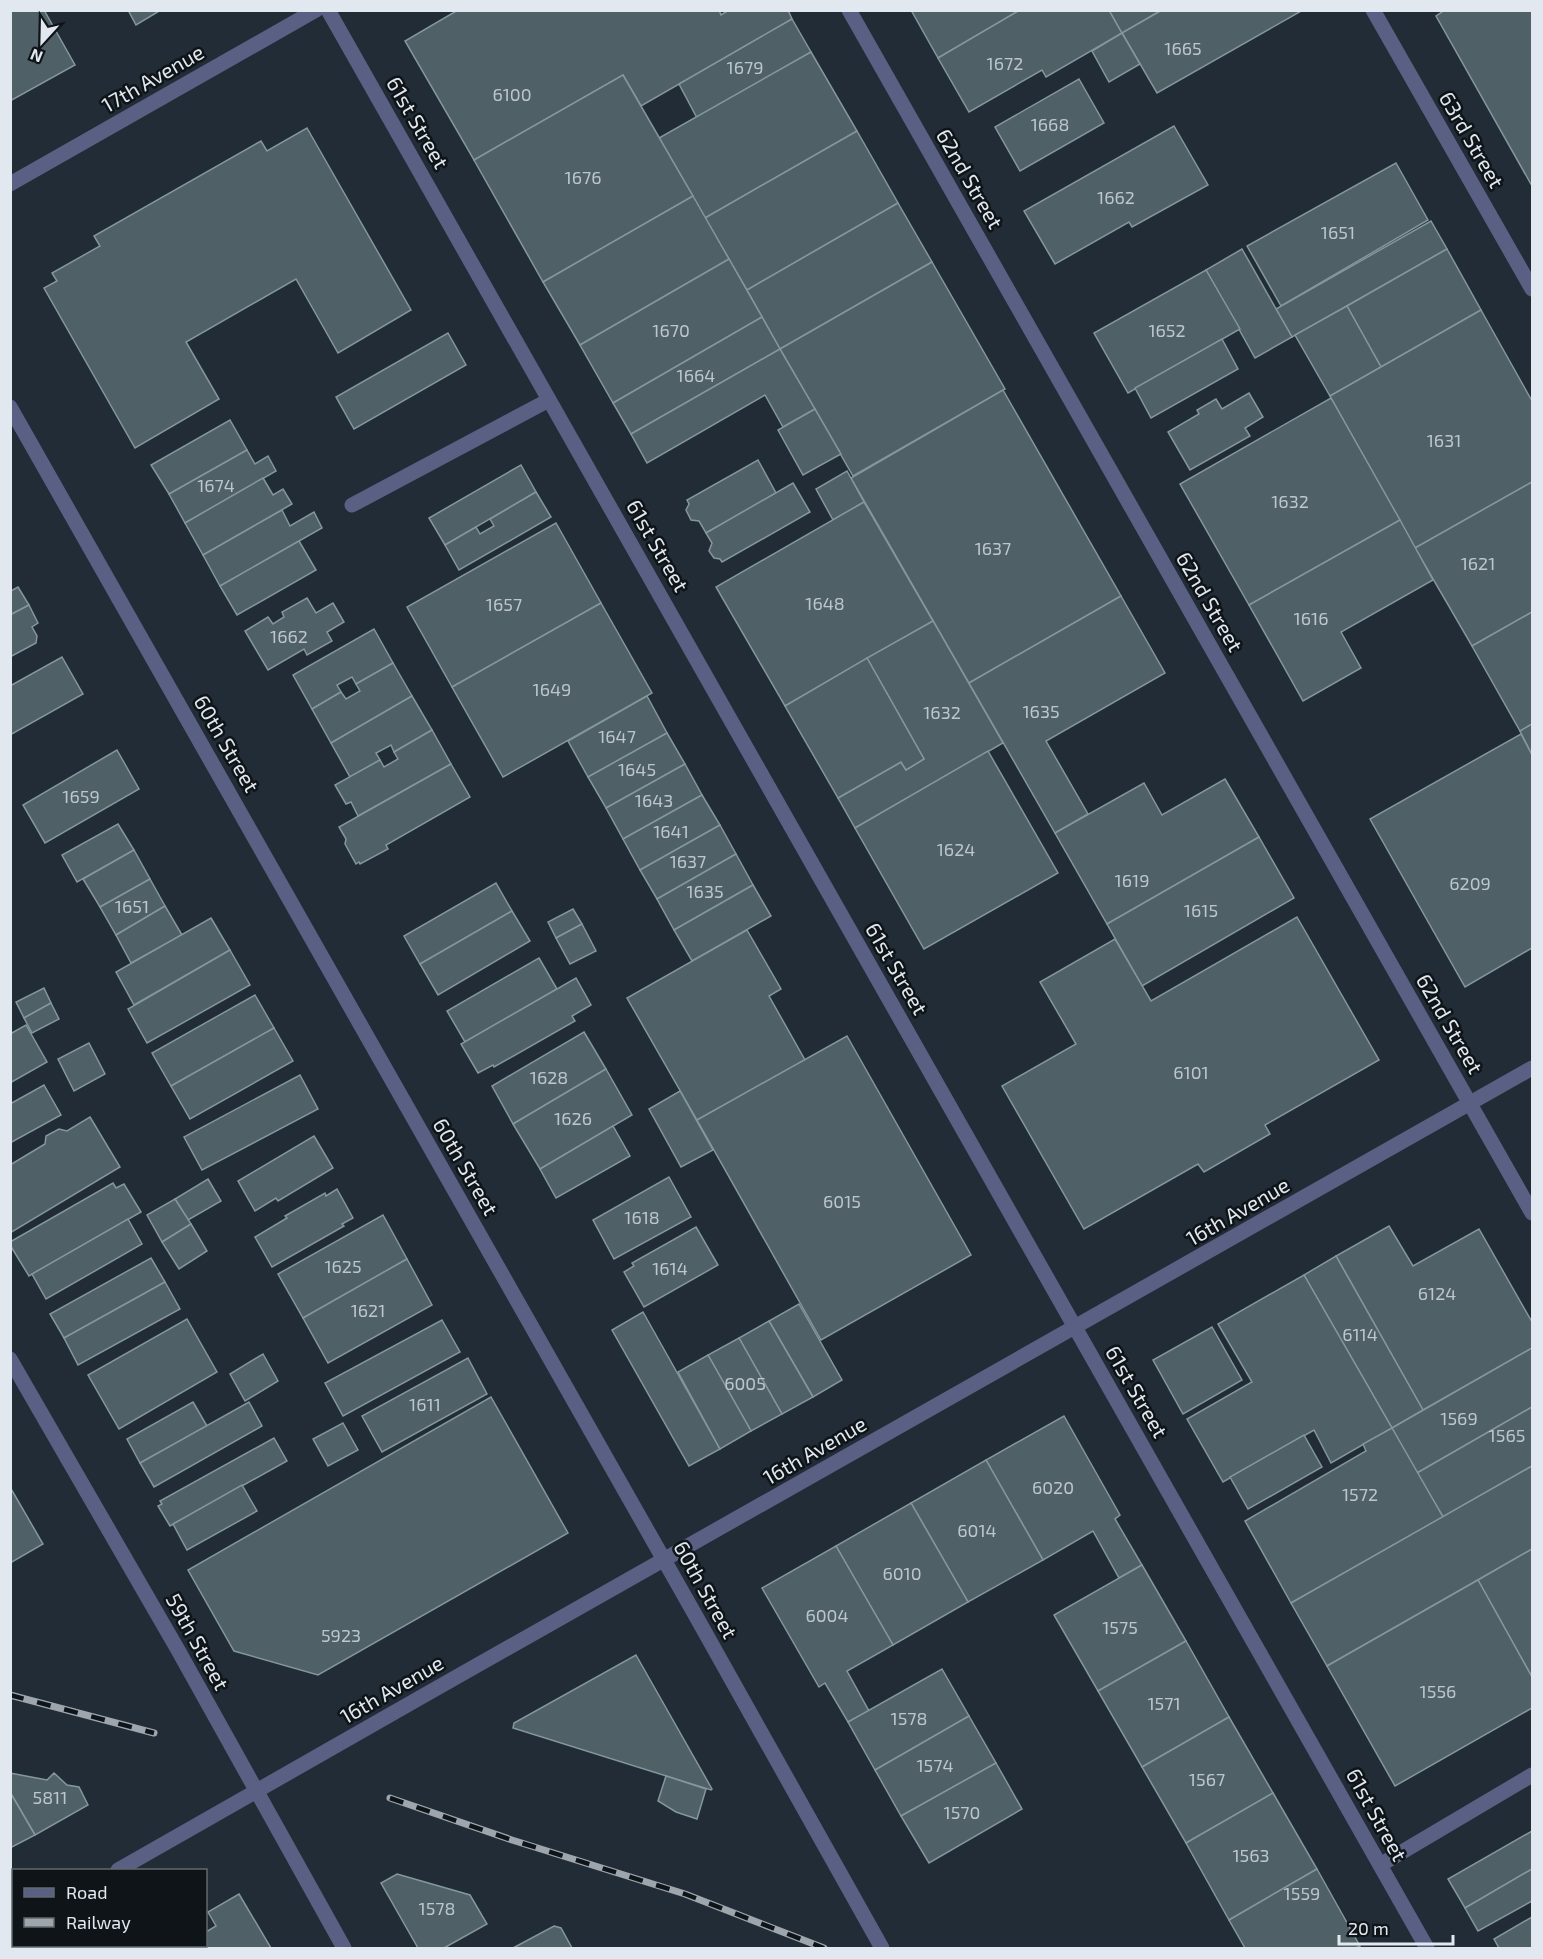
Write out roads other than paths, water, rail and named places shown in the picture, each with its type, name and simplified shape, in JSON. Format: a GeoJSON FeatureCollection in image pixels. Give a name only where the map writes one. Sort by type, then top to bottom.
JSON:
{"type":"FeatureCollection","features":[{"type":"Feature","properties":{"kind":"street","name":"17th Avenue"},"geometry":{"type":"LineString","coordinates":[[10,184],[316,10]]}},
{"type":"Feature","properties":{"kind":"street","name":"61st Street"},"geometry":{"type":"LineString","coordinates":[[328,10],[1427,1948]]}},
{"type":"Feature","properties":{"kind":"street","name":"62nd Street"},"geometry":{"type":"LineString","coordinates":[[849,10],[1533,1213]]}},
{"type":"Feature","properties":{"kind":"street","name":"63rd Street"},"geometry":{"type":"LineString","coordinates":[[1373,10],[1533,289]]}},
{"type":"Feature","properties":{"kind":"street"},"geometry":{"type":"LineString","coordinates":[[352,505],[549,400]]}},
{"type":"Feature","properties":{"kind":"street","name":"60th Street"},"geometry":{"type":"LineString","coordinates":[[10,407],[882,1948]]}},
{"type":"Feature","properties":{"kind":"street","name":"16th Avenue"},"geometry":{"type":"LineString","coordinates":[[120,1869],[1533,1068]]}},
{"type":"Feature","properties":{"kind":"street","name":"59th Street"},"geometry":{"type":"LineString","coordinates":[[10,1359],[178,1650],[255,1792],[344,1948]]}},
{"type":"Feature","properties":{"kind":"street"},"geometry":{"type":"LineString","coordinates":[[1380,1865],[1533,1775]]}},
{"type":"Feature","properties":{"kind":"railway"},"geometry":{"type":"LineString","coordinates":[[10,1695],[154,1733]]}},
{"type":"Feature","properties":{"kind":"railway"},"geometry":{"type":"LineString","coordinates":[[390,1798],[512,1840],[685,1894],[824,1948]]}}]}
